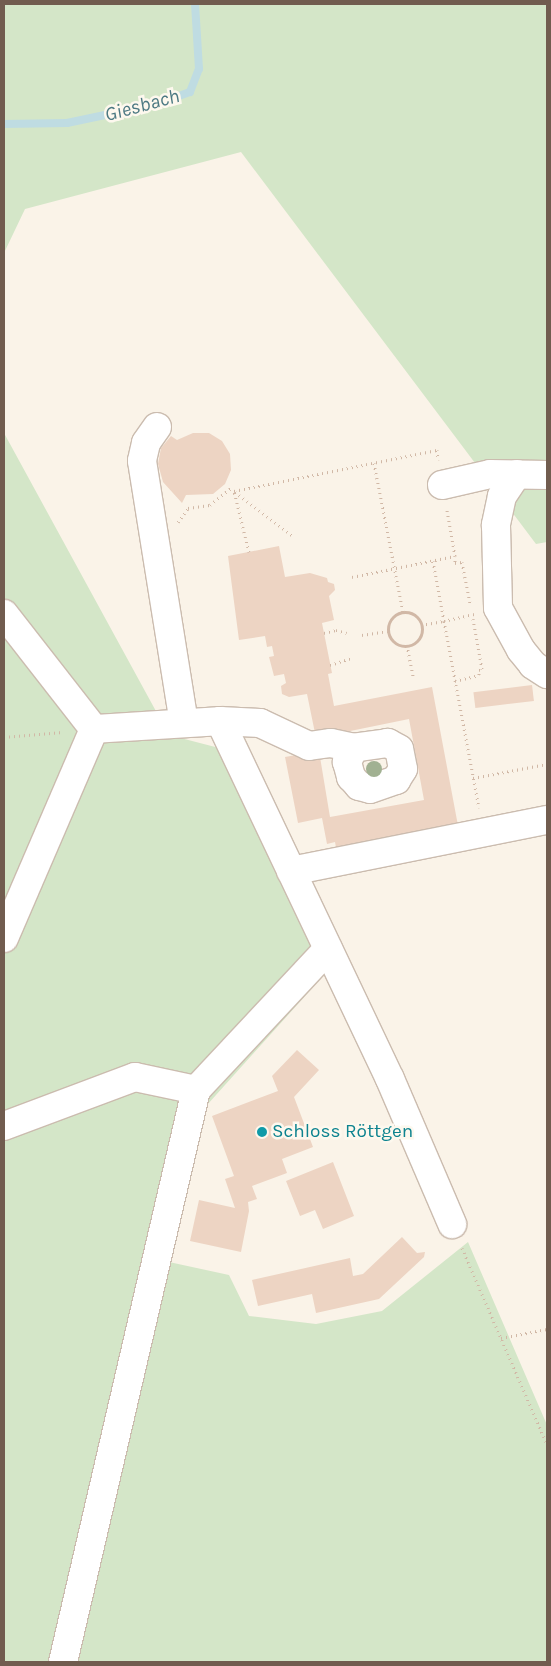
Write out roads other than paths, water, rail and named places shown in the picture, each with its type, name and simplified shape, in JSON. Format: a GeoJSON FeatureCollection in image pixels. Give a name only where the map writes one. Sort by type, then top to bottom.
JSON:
{"type":"FeatureCollection","features":[{"type":"Feature","properties":{"kind":"lane"},"geometry":{"type":"LineString","coordinates":[[157,427],[146,442],[142,461],[184,723]]}},
{"type":"Feature","properties":{"kind":"lane"},"geometry":{"type":"LineString","coordinates":[[442,485],[490,474],[547,475]]}},
{"type":"Feature","properties":{"kind":"lane"},"geometry":{"type":"LineString","coordinates":[[517,474],[502,496],[496,525],[498,608],[521,650],[534,665],[547,674]]}},
{"type":"Feature","properties":{"kind":"lane"},"geometry":{"type":"LineString","coordinates":[[4,614],[94,730]]}},
{"type":"Feature","properties":{"kind":"lane"},"geometry":{"type":"LineString","coordinates":[[220,721],[390,1079],[452,1224]]}},
{"type":"Feature","properties":{"kind":"lane"},"geometry":{"type":"LineString","coordinates":[[94,730],[220,721],[260,723],[309,746],[331,743],[354,748]]}},
{"type":"Feature","properties":{"kind":"lane"},"geometry":{"type":"LineString","coordinates":[[4,938],[94,730]]}},
{"type":"Feature","properties":{"kind":"lane"},"geometry":{"type":"LineString","coordinates":[[291,872],[547,820]]}},
{"type":"Feature","properties":{"kind":"lane"},"geometry":{"type":"LineString","coordinates":[[63,1662],[196,1090],[328,949]]}},
{"type":"Feature","properties":{"kind":"lane"},"geometry":{"type":"LineString","coordinates":[[4,1126],[135,1077],[196,1090]]}},
{"type":"Feature","properties":{"kind":"waterway","name":"Giesbach"},"geometry":{"type":"LineString","coordinates":[[4,124],[67,123],[157,104],[190,92],[199,69],[195,4]]}},
{"type":"Feature","properties":{"kind":"place","name":"Schloss Röttgen"},"geometry":{"type":"Point","coordinates":[262,1132]}}]}
